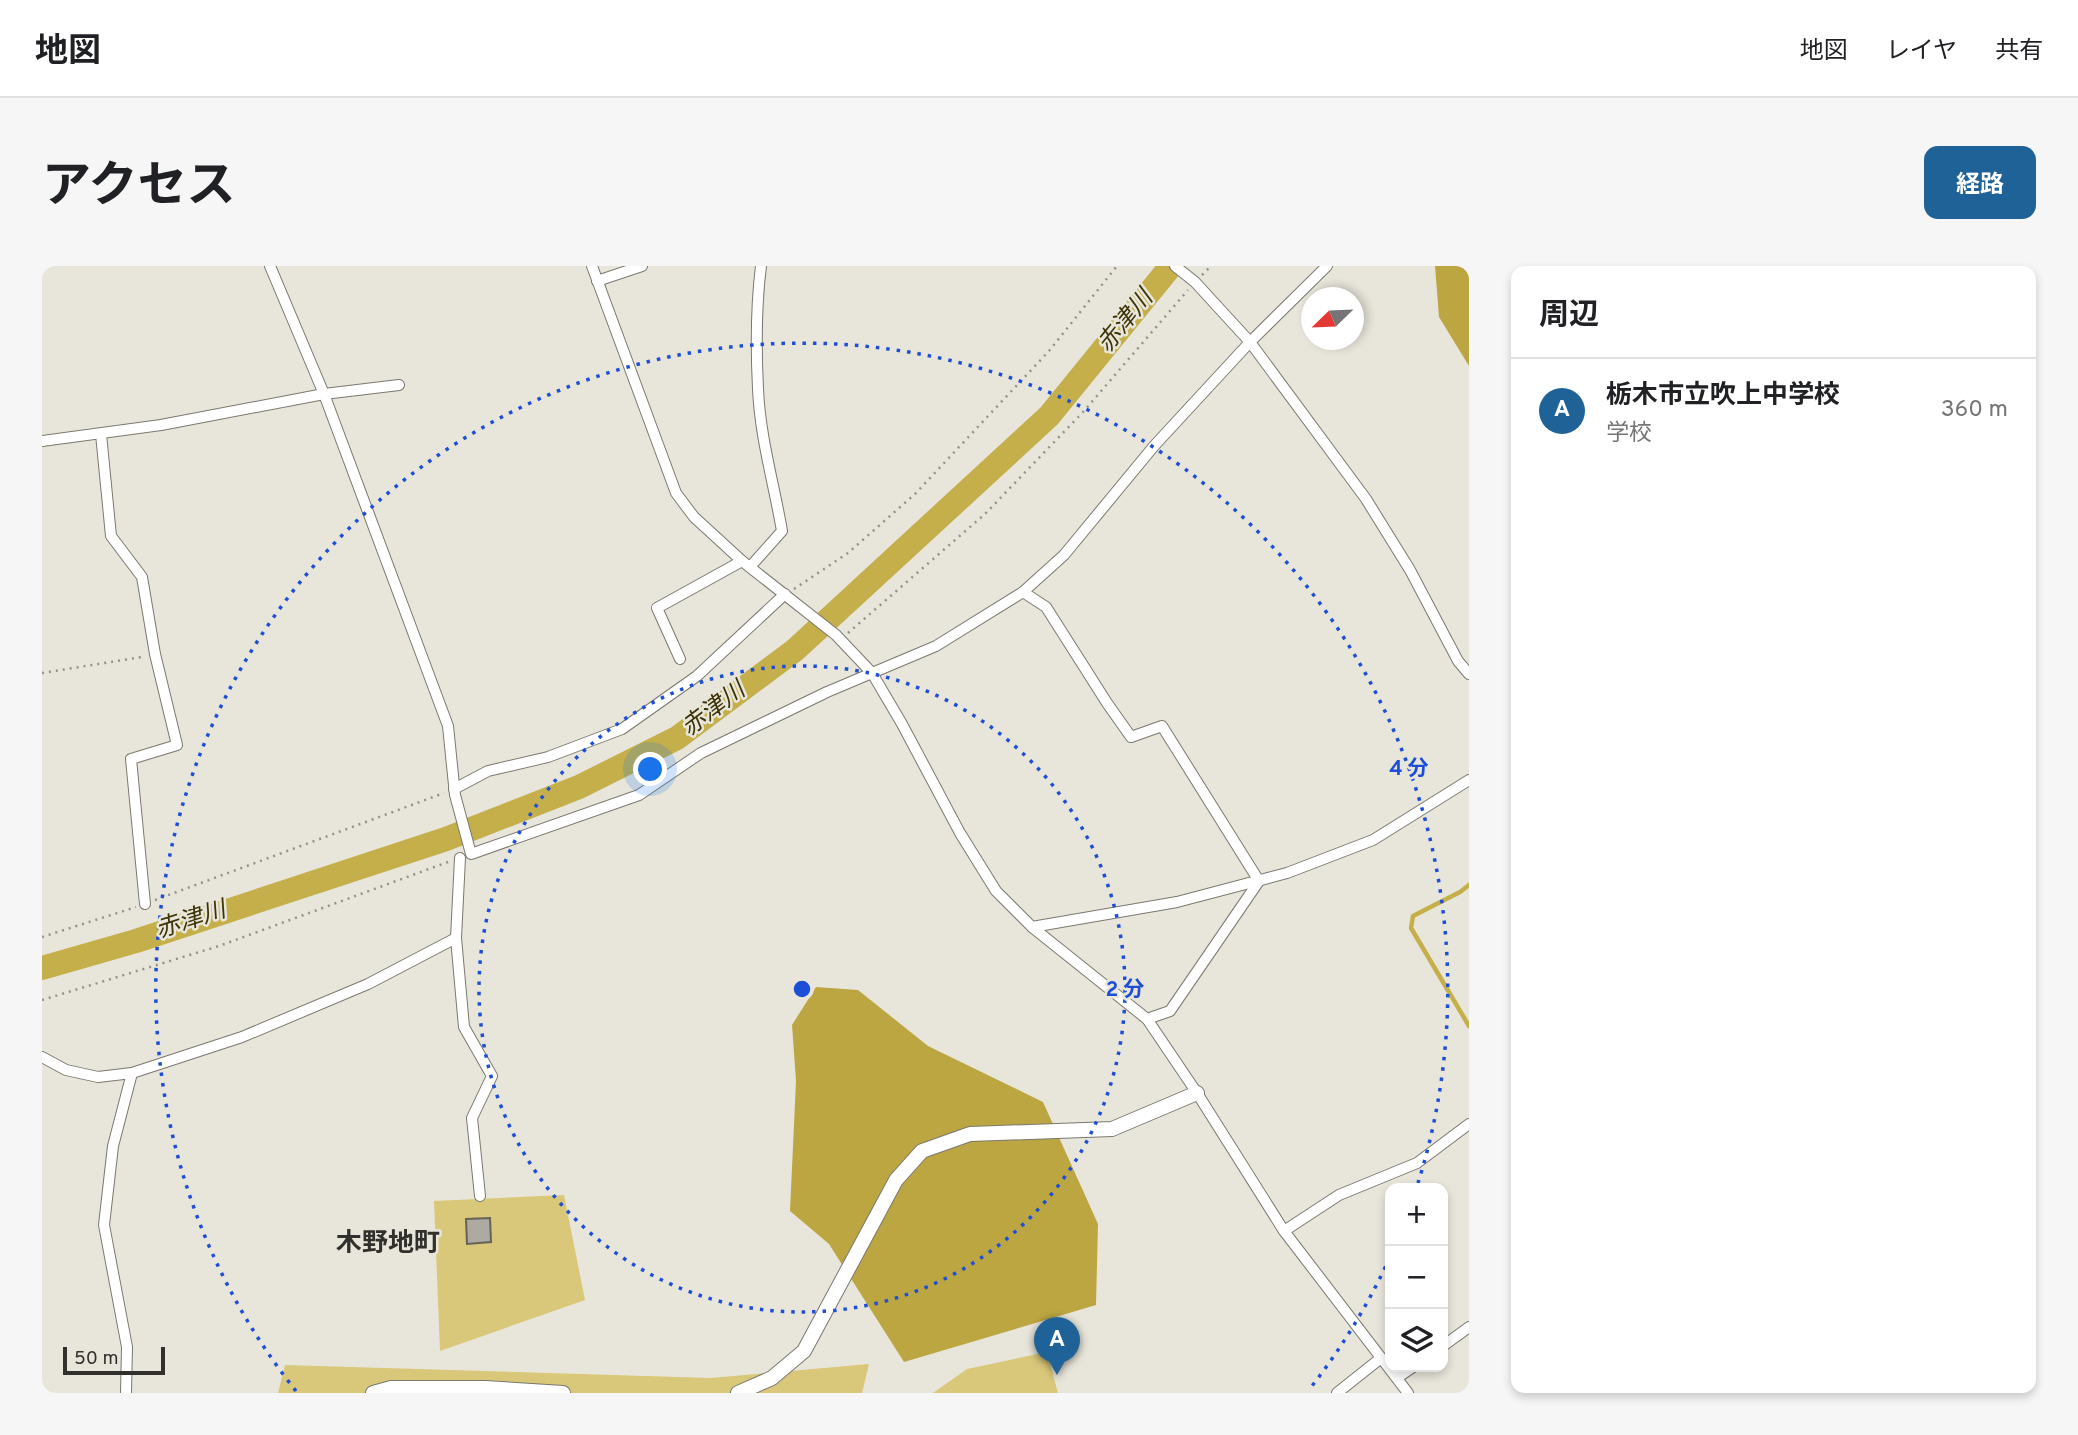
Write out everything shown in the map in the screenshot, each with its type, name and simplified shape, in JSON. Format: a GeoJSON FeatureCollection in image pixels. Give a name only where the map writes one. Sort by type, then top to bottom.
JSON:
{"type":"FeatureCollection","features":[{"type":"Feature","properties":{"kind":"street"},"geometry":{"type":"LineString","coordinates":[[270,266],[324,394],[448,726],[454,792],[471,854],[639,795],[701,753],[936,646],[1023,592],[1063,555],[1154,446],[1250,342],[1327,266]]}},
{"type":"Feature","properties":{"kind":"street"},"geometry":{"type":"LineString","coordinates":[[592,266],[676,493],[694,517],[746,564],[838,637],[872,673],[960,833],[996,891],[1032,927],[1147,1019],[1284,1231],[1408,1393]]}},
{"type":"Feature","properties":{"kind":"street"},"geometry":{"type":"LineString","coordinates":[[597,281],[642,266]]}},
{"type":"Feature","properties":{"kind":"street"},"geometry":{"type":"LineString","coordinates":[[680,659],[657,608],[746,564],[782,531],[766,451],[758,390],[758,301],[761,266]]}},
{"type":"Feature","properties":{"kind":"street"},"geometry":{"type":"LineString","coordinates":[[1175,266],[1192,279],[1250,342],[1366,499],[1410,570],[1458,661],[1469,674]]}},
{"type":"Feature","properties":{"kind":"street"},"geometry":{"type":"LineString","coordinates":[[42,441],[161,425],[324,394],[399,385]]}},
{"type":"Feature","properties":{"kind":"street"},"geometry":{"type":"LineString","coordinates":[[101,434],[111,537],[142,577],[155,654],[177,745],[131,759],[145,904]]}},
{"type":"Feature","properties":{"kind":"street"},"geometry":{"type":"LineString","coordinates":[[1023,592],[1046,607],[1131,737],[1162,726],[1259,881]]}},
{"type":"Feature","properties":{"kind":"street"},"geometry":{"type":"LineString","coordinates":[[454,792],[488,771],[548,757],[622,729],[697,676],[790,597]]}},
{"type":"Feature","properties":{"kind":"street"},"geometry":{"type":"LineString","coordinates":[[1032,927],[1177,902],[1287,873],[1373,840],[1469,780]]}},
{"type":"Feature","properties":{"kind":"street"},"geometry":{"type":"LineString","coordinates":[[460,858],[456,937],[464,1027],[492,1076],[472,1118],[480,1196]]}},
{"type":"Feature","properties":{"kind":"street"},"geometry":{"type":"LineString","coordinates":[[1147,1019],[1170,1011],[1259,881]]}},
{"type":"Feature","properties":{"kind":"street"},"geometry":{"type":"LineString","coordinates":[[42,1057],[66,1070],[98,1077],[117,1077],[132,1073],[243,1037],[368,984],[456,937]]}},
{"type":"Feature","properties":{"kind":"street"},"geometry":{"type":"LineString","coordinates":[[126,1393],[127,1347],[104,1225],[113,1146],[132,1073]]}},
{"type":"Feature","properties":{"kind":"street"},"geometry":{"type":"LineString","coordinates":[[738,1393],[772,1378],[804,1351],[896,1180],[922,1151],[970,1134],[1112,1129],[1197,1093]]}},
{"type":"Feature","properties":{"kind":"street"},"geometry":{"type":"LineString","coordinates":[[1284,1231],[1339,1195],[1417,1163],[1469,1124]]}},
{"type":"Feature","properties":{"kind":"street"},"geometry":{"type":"LineString","coordinates":[[1448,1342],[1469,1327]]}},
{"type":"Feature","properties":{"kind":"street"},"geometry":{"type":"LineString","coordinates":[[1337,1393],[1381,1359]]}},
{"type":"Feature","properties":{"kind":"street"},"geometry":{"type":"LineString","coordinates":[[1397,1378],[1406,1372]]}},
{"type":"Feature","properties":{"kind":"street"},"geometry":{"type":"LineString","coordinates":[[373,1393],[391,1388],[485,1388],[564,1393]]}},
{"type":"Feature","properties":{"kind":"path"},"geometry":{"type":"LineString","coordinates":[[790,597],[848,553],[915,494],[1049,351],[1116,266]]}},
{"type":"Feature","properties":{"kind":"path"},"geometry":{"type":"LineString","coordinates":[[838,637],[985,514],[1084,411],[1192,279],[1211,266]]}},
{"type":"Feature","properties":{"kind":"path"},"geometry":{"type":"LineString","coordinates":[[42,673],[155,654]]}},
{"type":"Feature","properties":{"kind":"path"},"geometry":{"type":"LineString","coordinates":[[42,937],[145,904],[454,792]]}},
{"type":"Feature","properties":{"kind":"path"},"geometry":{"type":"LineString","coordinates":[[42,1000],[219,946],[460,858]]}},
{"type":"Feature","properties":{"kind":"shaded area"},"geometry":{"type":"Polygon","coordinates":[[[1435,266],[1469,266],[1469,366],[1439,317],[1435,266]]]}},
{"type":"Feature","properties":{"kind":"shaded area"},"geometry":{"type":"Polygon","coordinates":[[[816,987],[858,990],[928,1046],[1043,1102],[1098,1224],[1096,1305],[904,1362],[829,1244],[790,1211],[796,1081],[792,1025],[816,987]]]}},
{"type":"Feature","properties":{"kind":"shaded area"},"geometry":{"type":"Polygon","coordinates":[[[564,1195],[585,1300],[440,1351],[434,1201],[564,1195]]]}},
{"type":"Feature","properties":{"kind":"shaded area"},"geometry":{"type":"Polygon","coordinates":[[[1047,1352],[1058,1393],[933,1393],[967,1369],[1047,1352]]]}},
{"type":"Feature","properties":{"kind":"shaded area"},"geometry":{"type":"Polygon","coordinates":[[[869,1364],[862,1393],[278,1393],[285,1365],[711,1378],[869,1364]]]}},
{"type":"Feature","properties":{"kind":"building"},"geometry":{"type":"Polygon","coordinates":[[[490,1218],[491,1242],[467,1244],[466,1219],[490,1218]]]}},
{"type":"Feature","properties":{"kind":"waterway","name":"赤津川"},"geometry":{"type":"LineString","coordinates":[[42,968],[136,941],[446,839],[579,787],[677,738],[795,650],[1049,416],[1171,266]]}},
{"type":"Feature","properties":{"kind":"waterway"},"geometry":{"type":"LineString","coordinates":[[1469,885],[1413,916],[1411,928],[1469,1026]]}},
{"type":"Feature","properties":{"kind":"place","name":"栃木市立吹上中学校"},"geometry":{"type":"Point","coordinates":[1057,1375]}},
{"type":"Feature","properties":{"kind":"district","name":"木野地町"},"geometry":{"type":"Point","coordinates":[388,1244]}}]}
